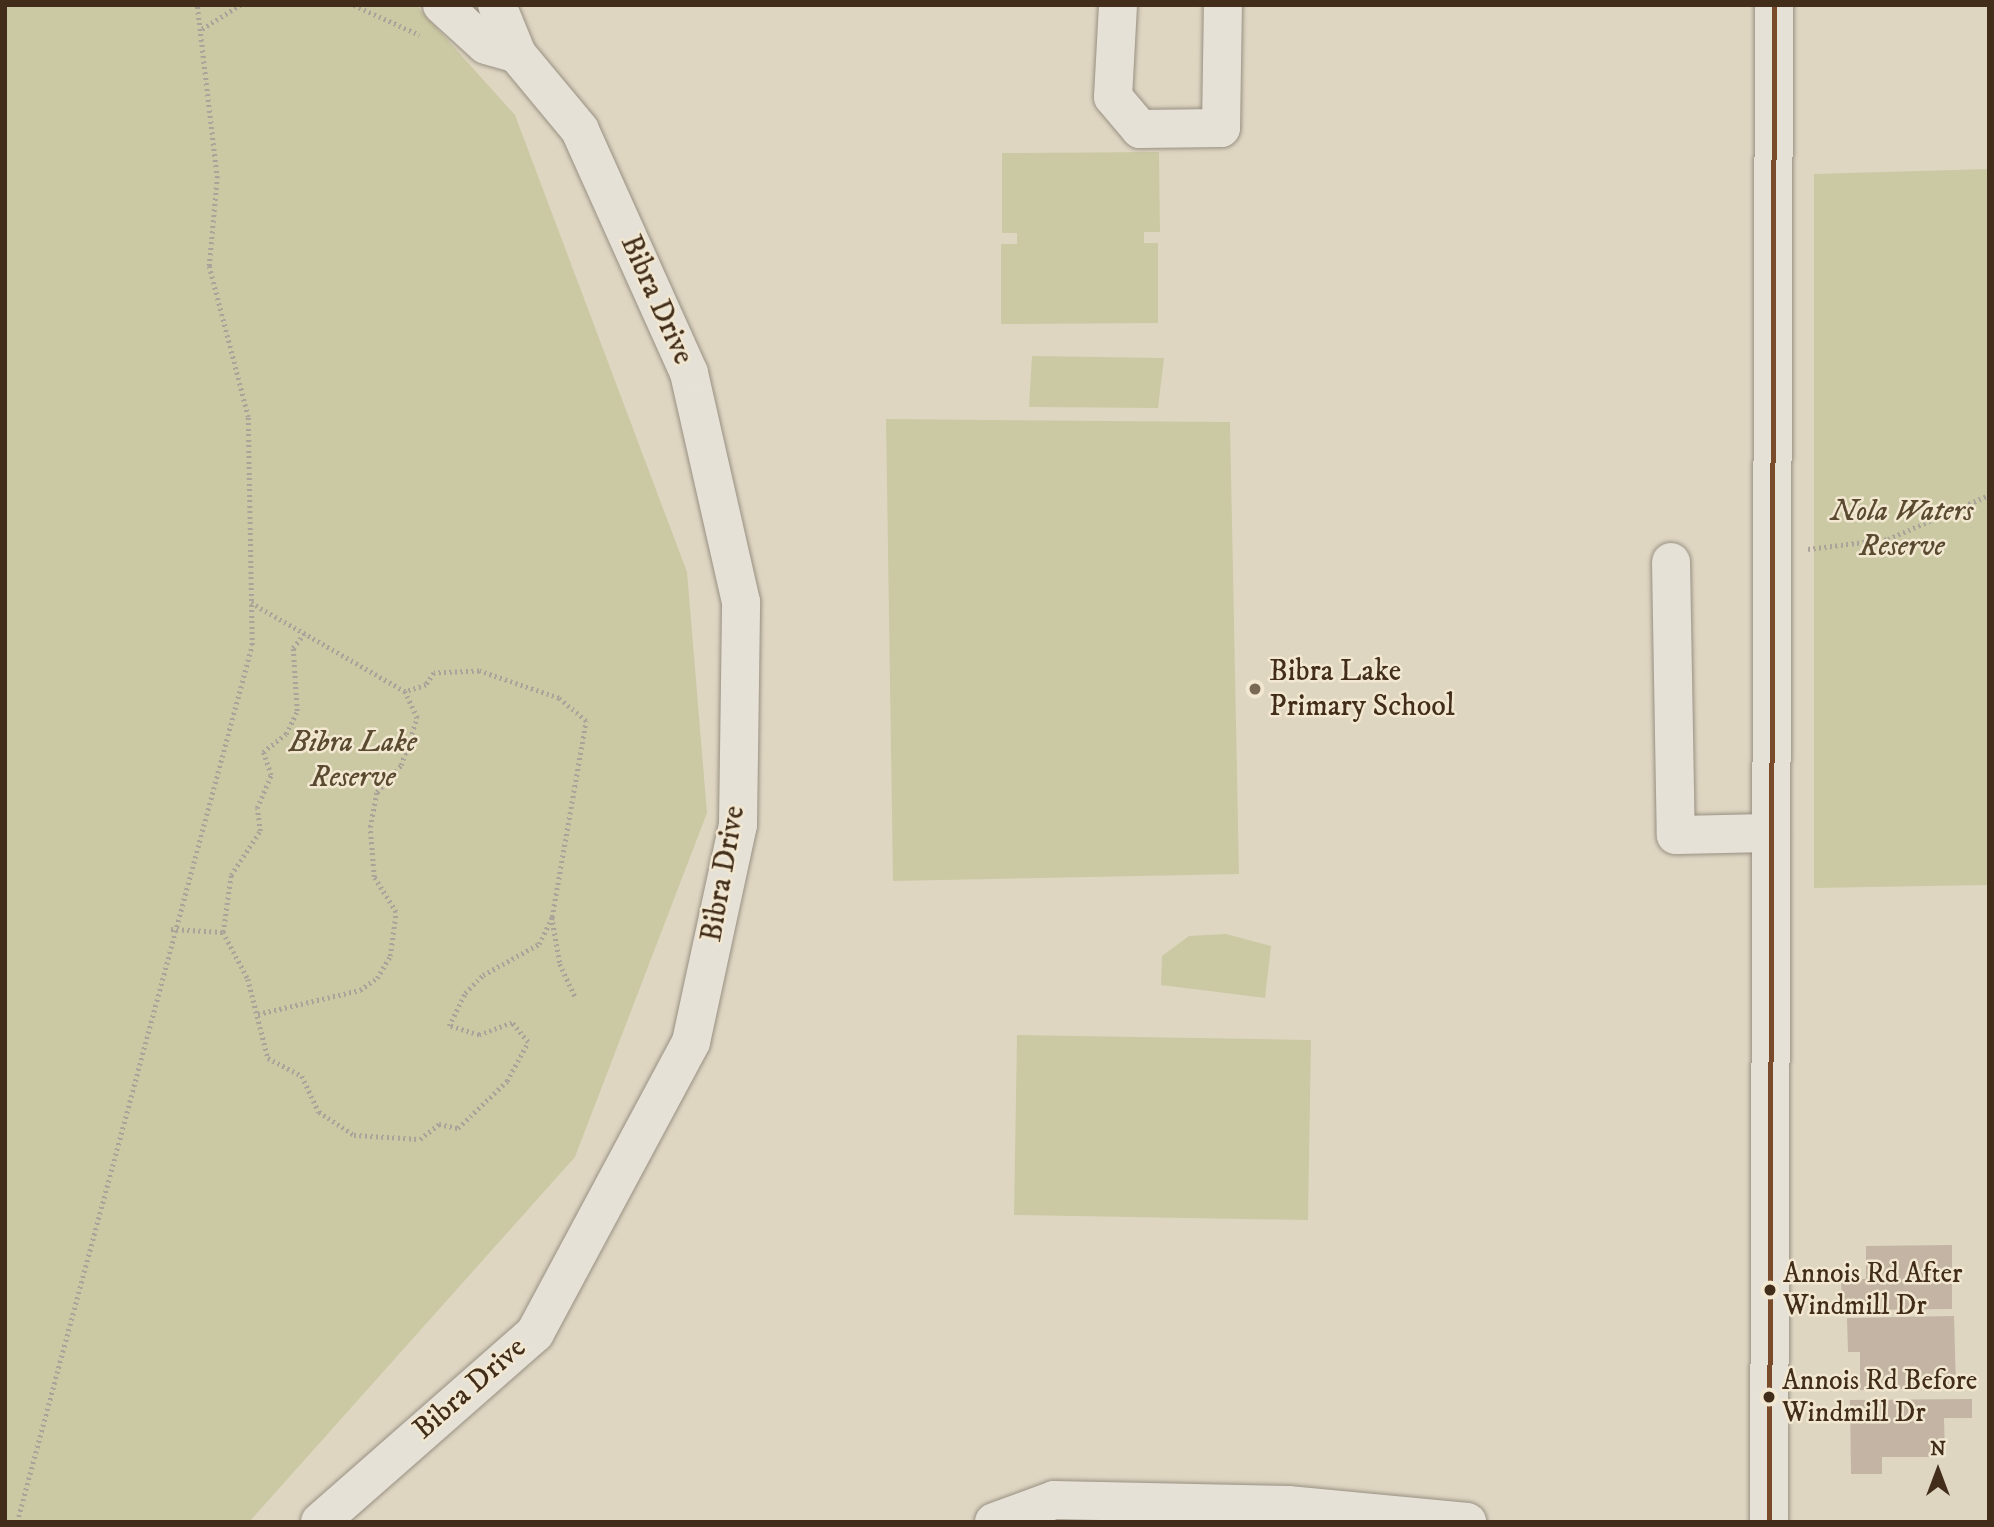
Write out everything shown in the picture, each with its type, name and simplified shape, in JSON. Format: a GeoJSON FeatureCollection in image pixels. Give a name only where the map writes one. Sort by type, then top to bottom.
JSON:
{"type":"FeatureCollection","features":[{"type":"Feature","properties":{"kind":"street"},"geometry":{"type":"LineString","coordinates":[[442,5],[486,45],[517,54]]}},
{"type":"Feature","properties":{"kind":"street","name":"Bibra Drive"},"geometry":{"type":"LineString","coordinates":[[320,1522],[535,1333],[691,1042],[738,825],[741,602],[689,373],[580,130],[517,54],[497,5]]}},
{"type":"Feature","properties":{"kind":"street"},"geometry":{"type":"LineString","coordinates":[[1118,5],[1113,97],[1140,130],[1221,128],[1223,5]]}},
{"type":"Feature","properties":{"kind":"street"},"geometry":{"type":"LineString","coordinates":[[1769,1522],[1774,5]]}},
{"type":"Feature","properties":{"kind":"street"},"geometry":{"type":"LineString","coordinates":[[1671,562],[1676,835],[1771,832]]}},
{"type":"Feature","properties":{"kind":"street"},"geometry":{"type":"LineString","coordinates":[[994,1522],[1054,1500],[1225,1513],[1467,1522]]}},
{"type":"Feature","properties":{"kind":"path"},"geometry":{"type":"LineString","coordinates":[[17,1522],[171,929],[252,645],[248,417],[209,266],[217,178],[202,29],[197,5]]}},
{"type":"Feature","properties":{"kind":"path"},"geometry":{"type":"LineString","coordinates":[[202,29],[240,5]]}},
{"type":"Feature","properties":{"kind":"path"},"geometry":{"type":"LineString","coordinates":[[1772,553],[1888,539],[1989,495]]}},
{"type":"Feature","properties":{"kind":"path"},"geometry":{"type":"LineString","coordinates":[[250,603],[405,692],[417,718],[401,765],[377,792],[370,827],[374,877],[396,912],[390,956],[377,978],[359,990],[258,1014]]}},
{"type":"Feature","properties":{"kind":"path"},"geometry":{"type":"LineString","coordinates":[[304,634],[293,648],[297,712],[285,734],[263,752],[271,775],[257,808],[260,831],[231,875],[223,932],[237,951],[258,1014],[268,1058],[302,1076],[319,1112],[354,1136],[420,1139],[439,1124],[458,1128],[507,1081],[528,1042],[512,1023],[479,1035],[449,1026],[464,993],[483,975],[538,944],[552,917],[586,721],[559,698],[479,671],[433,673],[426,685],[405,692]]}},
{"type":"Feature","properties":{"kind":"path"},"geometry":{"type":"LineString","coordinates":[[552,917],[560,964],[576,999]]}},
{"type":"Feature","properties":{"kind":"path"},"geometry":{"type":"LineString","coordinates":[[171,929],[223,932]]}},
{"type":"Feature","properties":{"kind":"green space","name":"Bibra Lake Reserve"},"geometry":{"type":"Polygon","coordinates":[[[5,5],[416,5],[515,115],[687,572],[707,813],[575,1157],[249,1522],[5,1522],[5,5]]]}},
{"type":"Feature","properties":{"kind":"green space"},"geometry":{"type":"Polygon","coordinates":[[[1159,152],[1160,232],[1144,232],[1144,243],[1158,243],[1158,323],[1001,324],[1001,244],[1017,244],[1017,233],[1002,233],[1002,153],[1159,152]]]}},
{"type":"Feature","properties":{"kind":"green space","name":"Nola Waters Reserve"},"geometry":{"type":"Polygon","coordinates":[[[1989,169],[1989,885],[1814,888],[1814,174],[1989,169]]]}},
{"type":"Feature","properties":{"kind":"green space"},"geometry":{"type":"Polygon","coordinates":[[[1032,356],[1164,358],[1158,408],[1029,407],[1032,356]]]}},
{"type":"Feature","properties":{"kind":"green space"},"geometry":{"type":"Polygon","coordinates":[[[886,419],[1230,422],[1239,874],[893,881],[886,419]]]}},
{"type":"Feature","properties":{"kind":"green space"},"geometry":{"type":"Polygon","coordinates":[[[1226,934],[1271,946],[1265,998],[1161,985],[1162,956],[1189,936],[1226,934]]]}},
{"type":"Feature","properties":{"kind":"green space"},"geometry":{"type":"Polygon","coordinates":[[[1017,1035],[1311,1040],[1308,1220],[1014,1215],[1017,1035]]]}},
{"type":"Feature","properties":{"kind":"building"},"geometry":{"type":"Polygon","coordinates":[[[1952,1245],[1952,1309],[1842,1310],[1841,1279],[1866,1279],[1866,1246],[1952,1245]]]}},
{"type":"Feature","properties":{"kind":"building"},"geometry":{"type":"Polygon","coordinates":[[[1954,1316],[1956,1387],[1860,1390],[1860,1352],[1848,1352],[1847,1318],[1954,1316]]]}},
{"type":"Feature","properties":{"kind":"building"},"geometry":{"type":"Polygon","coordinates":[[[1972,1399],[1972,1418],[1944,1418],[1945,1457],[1882,1457],[1882,1474],[1851,1474],[1850,1400],[1972,1399]]]}},
{"type":"Feature","properties":{"kind":"transit line"},"geometry":{"type":"LineString","coordinates":[[1769,1522],[1774,5]]}},
{"type":"Feature","properties":{"kind":"place","name":"Bibra Lake Primary School"},"geometry":{"type":"Point","coordinates":[1255,689]}},
{"type":"Feature","properties":{"kind":"place","name":"Annois Rd After Windmill Dr"},"geometry":{"type":"Point","coordinates":[1770,1290]}},
{"type":"Feature","properties":{"kind":"place","name":"Annois Rd Before Windmill Dr"},"geometry":{"type":"Point","coordinates":[1769,1397]}}]}
